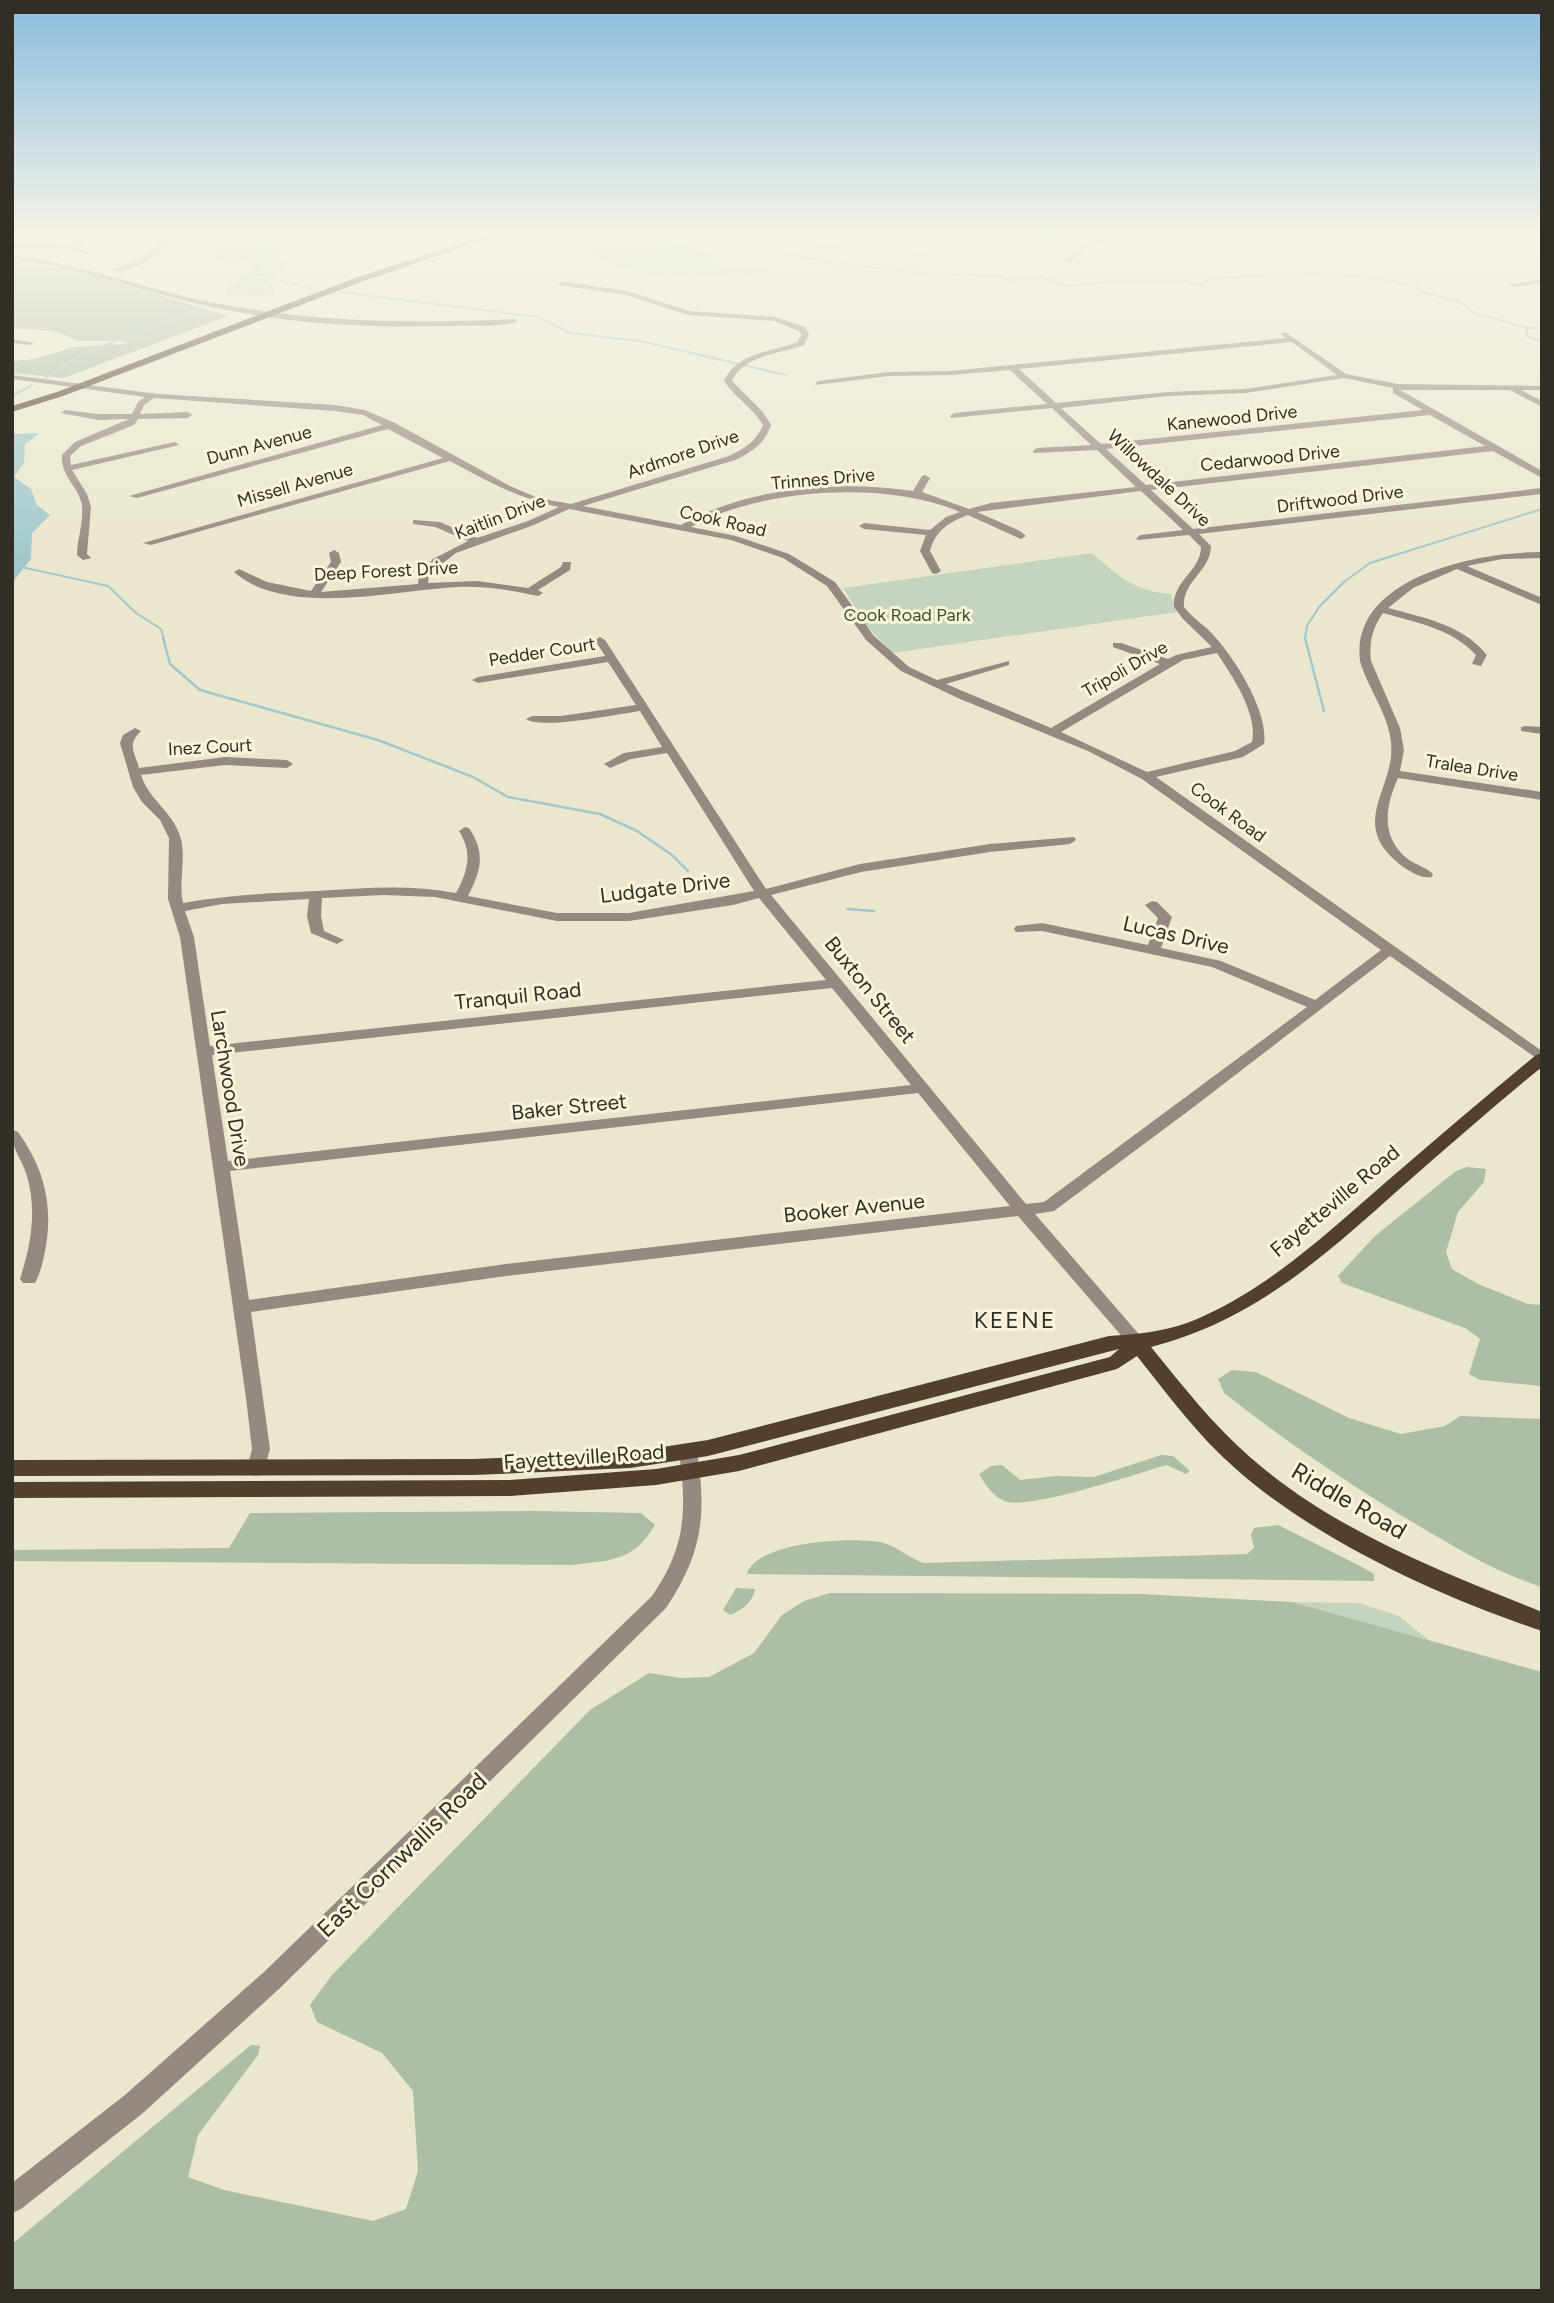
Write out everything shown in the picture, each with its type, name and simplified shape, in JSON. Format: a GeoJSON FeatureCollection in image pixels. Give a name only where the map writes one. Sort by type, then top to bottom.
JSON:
{"type":"FeatureCollection","features":[{"type":"Feature","properties":{"kind":"main road"},"geometry":{"type":"LineString","coordinates":[[12,407],[182,344]]}},
{"type":"Feature","properties":{"kind":"main road","name":"Fayetteville Road"},"geometry":{"type":"LineString","coordinates":[[12,1468],[256,1469],[739,1462],[1117,1362],[1138,1344],[1218,1317],[1254,1297],[1337,1234],[1542,1058]]}},
{"type":"Feature","properties":{"kind":"main road","name":"Riddle Road"},"geometry":{"type":"LineString","coordinates":[[1138,1344],[1218,1439],[1261,1478],[1308,1513],[1376,1551],[1542,1622]]}},
{"type":"Feature","properties":{"kind":"main road","name":"Fayetteville Road"},"geometry":{"type":"LineString","coordinates":[[12,1490],[510,1488],[689,1462]]}},
{"type":"Feature","properties":{"kind":"street","name":"Ardmore Drive"},"geometry":{"type":"LineString","coordinates":[[567,508],[732,458],[748,450],[758,441],[767,425],[762,416],[733,389],[728,381],[730,376],[747,361],[796,344]]}},
{"type":"Feature","properties":{"kind":"street"},"geometry":{"type":"LineString","coordinates":[[818,383],[890,374],[950,373],[1246,344]]}},
{"type":"Feature","properties":{"kind":"street"},"geometry":{"type":"LineString","coordinates":[[1299,344],[1344,376]]}},
{"type":"Feature","properties":{"kind":"street","name":"Willowdale Drive"},"geometry":{"type":"LineString","coordinates":[[1012,367],[1206,546],[1207,553],[1178,592],[1177,603],[1182,612],[1219,649],[1256,717],[1261,730],[1260,741],[1239,754],[1146,776]]}},
{"type":"Feature","properties":{"kind":"street"},"geometry":{"type":"LineString","coordinates":[[954,415],[1168,394],[1245,391],[1344,376],[1398,386],[1542,388]]}},
{"type":"Feature","properties":{"kind":"street","name":"Cook Road"},"geometry":{"type":"LineString","coordinates":[[12,377],[152,395],[365,413],[518,494],[567,508],[756,544],[820,575],[837,590],[881,650],[905,669],[934,684],[1053,732],[1146,776],[1542,1058]]}},
{"type":"Feature","properties":{"kind":"street"},"geometry":{"type":"LineString","coordinates":[[1398,386],[1397,392],[1542,475]]}},
{"type":"Feature","properties":{"kind":"street"},"geometry":{"type":"LineString","coordinates":[[1511,387],[1542,405]]}},
{"type":"Feature","properties":{"kind":"street"},"geometry":{"type":"LineString","coordinates":[[86,558],[82,555],[82,546],[86,504],[67,468],[66,455],[72,447],[121,429],[137,415],[141,404],[152,395]]}},
{"type":"Feature","properties":{"kind":"street","name":"Kanewood Drive"},"geometry":{"type":"LineString","coordinates":[[1037,451],[1100,447],[1432,412]]}},
{"type":"Feature","properties":{"kind":"street"},"geometry":{"type":"LineString","coordinates":[[65,413],[92,417],[188,415]]}},
{"type":"Feature","properties":{"kind":"street","name":"Dunn Avenue"},"geometry":{"type":"LineString","coordinates":[[134,496],[392,425]]}},
{"type":"Feature","properties":{"kind":"street"},"geometry":{"type":"LineString","coordinates":[[67,468],[175,445]]}},
{"type":"Feature","properties":{"kind":"street","name":"Cedarwood Drive"},"geometry":{"type":"LineString","coordinates":[[932,533],[948,520],[968,512],[1005,504],[1494,448]]}},
{"type":"Feature","properties":{"kind":"street","name":"Missell Avenue"},"geometry":{"type":"LineString","coordinates":[[148,544],[451,458]]}},
{"type":"Feature","properties":{"kind":"street"},"geometry":{"type":"LineString","coordinates":[[916,494],[925,478]]}},
{"type":"Feature","properties":{"kind":"street","name":"Trinnes Drive"},"geometry":{"type":"LineString","coordinates":[[682,528],[711,511],[745,503],[853,489],[916,494],[968,512],[1021,536]]}},
{"type":"Feature","properties":{"kind":"street","name":"Driftwood Drive"},"geometry":{"type":"LineString","coordinates":[[1141,538],[1542,491]]}},
{"type":"Feature","properties":{"kind":"street","name":"Kaitlin Drive"},"geometry":{"type":"LineString","coordinates":[[423,587],[425,573],[434,563],[478,542],[541,521],[567,508]]}},
{"type":"Feature","properties":{"kind":"street"},"geometry":{"type":"LineString","coordinates":[[416,522],[437,524],[478,542]]}},
{"type":"Feature","properties":{"kind":"street"},"geometry":{"type":"LineString","coordinates":[[864,526],[932,533],[925,551],[936,571]]}},
{"type":"Feature","properties":{"kind":"street"},"geometry":{"type":"LineString","coordinates":[[314,594],[336,562],[334,553]]}},
{"type":"Feature","properties":{"kind":"street"},"geometry":{"type":"LineString","coordinates":[[1427,874],[1403,863],[1383,834],[1382,804],[1396,774],[1397,736],[1369,670],[1364,648],[1370,624],[1380,608],[1415,583],[1459,566],[1496,556],[1542,555]]}},
{"type":"Feature","properties":{"kind":"street","name":"Deep Forest Drive"},"geometry":{"type":"LineString","coordinates":[[239,572],[269,587],[314,594],[471,584],[534,592],[566,568],[567,564]]}},
{"type":"Feature","properties":{"kind":"street"},"geometry":{"type":"LineString","coordinates":[[1459,566],[1542,602]]}},
{"type":"Feature","properties":{"kind":"street"},"geometry":{"type":"LineString","coordinates":[[1380,608],[1423,620],[1458,635],[1482,655],[1477,664]]}},
{"type":"Feature","properties":{"kind":"street","name":"Buxton Street"},"geometry":{"type":"LineString","coordinates":[[600,640],[762,893],[921,1088],[1138,1344]]}},
{"type":"Feature","properties":{"kind":"street"},"geometry":{"type":"LineString","coordinates":[[1117,645],[1168,663]]}},
{"type":"Feature","properties":{"kind":"street","name":"Tripoli Drive"},"geometry":{"type":"LineString","coordinates":[[1053,732],[1168,663],[1190,653],[1219,649]]}},
{"type":"Feature","properties":{"kind":"street","name":"Pedder Court"},"geometry":{"type":"LineString","coordinates":[[478,680],[611,658]]}},
{"type":"Feature","properties":{"kind":"street"},"geometry":{"type":"LineString","coordinates":[[934,684],[1005,663]]}},
{"type":"Feature","properties":{"kind":"street"},"geometry":{"type":"LineString","coordinates":[[532,719],[561,719],[642,707]]}},
{"type":"Feature","properties":{"kind":"street"},"geometry":{"type":"LineString","coordinates":[[1525,729],[1542,731]]}},
{"type":"Feature","properties":{"kind":"street","name":"Larchwood Drive"},"geometry":{"type":"LineString","coordinates":[[135,731],[127,737],[126,743],[134,772],[146,799],[165,818],[175,838],[174,887],[187,937],[261,1449],[256,1469]]}},
{"type":"Feature","properties":{"kind":"street"},"geometry":{"type":"LineString","coordinates":[[610,764],[628,755],[670,749]]}},
{"type":"Feature","properties":{"kind":"street","name":"Inez Court"},"geometry":{"type":"LineString","coordinates":[[134,772],[225,761],[287,764]]}},
{"type":"Feature","properties":{"kind":"street","name":"Tralea Drive"},"geometry":{"type":"LineString","coordinates":[[1396,774],[1542,796]]}},
{"type":"Feature","properties":{"kind":"street"},"geometry":{"type":"LineString","coordinates":[[461,897],[476,865],[474,846],[465,831]]}},
{"type":"Feature","properties":{"kind":"street","name":"Ludgate Drive"},"geometry":{"type":"LineString","coordinates":[[178,908],[222,900],[384,891],[461,897],[533,914],[603,918],[696,907],[860,867],[990,848],[1070,840]]}},
{"type":"Feature","properties":{"kind":"street"},"geometry":{"type":"LineString","coordinates":[[316,895],[314,916],[317,933],[337,940]]}},
{"type":"Feature","properties":{"kind":"street"},"geometry":{"type":"LineString","coordinates":[[1152,905],[1165,917],[1153,950]]}},
{"type":"Feature","properties":{"kind":"street","name":"Lucas Drive"},"geometry":{"type":"LineString","coordinates":[[1021,929],[1042,927],[1216,964],[1315,1005]]}},
{"type":"Feature","properties":{"kind":"street","name":"Booker Avenue"},"geometry":{"type":"LineString","coordinates":[[241,1307],[506,1270],[1024,1211],[1056,1202],[1390,950]]}},
{"type":"Feature","properties":{"kind":"street","name":"Tranquil Road"},"geometry":{"type":"LineString","coordinates":[[204,1052],[836,983]]}},
{"type":"Feature","properties":{"kind":"street","name":"Baker Street"},"geometry":{"type":"LineString","coordinates":[[221,1167],[921,1088]]}},
{"type":"Feature","properties":{"kind":"street"},"geometry":{"type":"LineString","coordinates":[[12,1135],[31,1162],[42,1211],[37,1256],[29,1279]]}},
{"type":"Feature","properties":{"kind":"street","name":"East Cornwallis Road"},"geometry":{"type":"LineString","coordinates":[[12,2200],[134,2104],[272,1980],[653,1609],[673,1583],[693,1534],[695,1496],[689,1462]]}},
{"type":"Feature","properties":{"kind":"green space"},"geometry":{"type":"Polygon","coordinates":[[[153,344],[64,378],[12,373],[12,361],[35,359],[74,347],[153,344]]]}},
{"type":"Feature","properties":{"kind":"green space","name":"Cook Road Park"},"geometry":{"type":"Polygon","coordinates":[[[1092,553],[1137,586],[1171,594],[1177,612],[892,653],[866,625],[843,588],[1092,553]]]}},
{"type":"Feature","properties":{"kind":"green space"},"geometry":{"type":"Polygon","coordinates":[[[1467,1167],[1486,1169],[1484,1182],[1458,1212],[1446,1252],[1452,1269],[1478,1284],[1528,1304],[1542,1305],[1542,1386],[1480,1380],[1469,1374],[1480,1339],[1465,1328],[1342,1283],[1338,1276],[1375,1236],[1456,1171],[1467,1167]]]}},
{"type":"Feature","properties":{"kind":"green space"},"geometry":{"type":"Polygon","coordinates":[[[1232,1370],[1256,1372],[1349,1418],[1401,1434],[1445,1426],[1460,1416],[1542,1419],[1542,1587],[1492,1567],[1460,1550],[1365,1493],[1293,1445],[1224,1393],[1218,1379],[1232,1370]]]}},
{"type":"Feature","properties":{"kind":"green space"},"geometry":{"type":"Polygon","coordinates":[[[1161,1455],[1173,1456],[1190,1471],[1186,1474],[1167,1465],[1058,1496],[1016,1503],[1004,1501],[997,1496],[979,1474],[991,1466],[1002,1465],[1020,1480],[1056,1476],[1094,1477],[1161,1455]]]}},
{"type":"Feature","properties":{"kind":"green space"},"geometry":{"type":"Polygon","coordinates":[[[250,1513],[641,1513],[655,1525],[647,1537],[629,1553],[610,1560],[572,1565],[12,1561],[12,1550],[229,1548],[250,1513]]]}},
{"type":"Feature","properties":{"kind":"green space"},"geometry":{"type":"Polygon","coordinates":[[[1278,1525],[1374,1574],[1374,1581],[747,1574],[754,1563],[768,1554],[808,1543],[852,1540],[884,1543],[923,1563],[1247,1554],[1254,1548],[1251,1535],[1254,1528],[1278,1525]]]}},
{"type":"Feature","properties":{"kind":"green space"},"geometry":{"type":"Polygon","coordinates":[[[736,1588],[755,1589],[746,1605],[730,1615],[723,1610],[736,1588]]]}},
{"type":"Feature","properties":{"kind":"green space"},"geometry":{"type":"Polygon","coordinates":[[[830,1593],[1141,1594],[1292,1602],[1542,1672],[1542,2291],[12,2291],[12,2244],[251,2045],[260,2046],[258,2055],[198,2135],[188,2177],[224,2190],[373,2221],[406,2209],[418,2171],[413,2091],[382,2053],[317,2022],[310,2005],[332,1975],[590,1710],[649,1673],[681,1678],[709,1677],[754,1653],[782,1615],[804,1601],[830,1593]]]}},
{"type":"Feature","properties":{"kind":"green space"},"geometry":{"type":"Polygon","coordinates":[[[1292,1602],[1359,1603],[1399,1616],[1431,1642],[1292,1602]]]}},
{"type":"Feature","properties":{"kind":"water"},"geometry":{"type":"Polygon","coordinates":[[[40,433],[25,444],[24,463],[14,477],[31,489],[37,505],[50,515],[32,533],[31,559],[12,583],[12,434],[40,433]]]}},
{"type":"Feature","properties":{"kind":"waterway"},"geometry":{"type":"LineString","coordinates":[[45,378],[80,355],[107,344]]}},
{"type":"Feature","properties":{"kind":"waterway"},"geometry":{"type":"LineString","coordinates":[[655,344],[786,375]]}},
{"type":"Feature","properties":{"kind":"waterway"},"geometry":{"type":"LineString","coordinates":[[12,396],[32,385]]}},
{"type":"Feature","properties":{"kind":"waterway"},"geometry":{"type":"LineString","coordinates":[[1305,638],[1307,626],[1319,607],[1344,582],[1370,563],[1542,509]]}},
{"type":"Feature","properties":{"kind":"waterway"},"geometry":{"type":"LineString","coordinates":[[12,565],[108,586],[136,613],[161,629],[164,639]]}},
{"type":"Feature","properties":{"kind":"waterway"},"geometry":{"type":"LineString","coordinates":[[163,638],[170,664],[200,690],[378,740],[473,777],[508,797],[600,814],[637,831],[672,855],[688,871]]}},
{"type":"Feature","properties":{"kind":"waterway"},"geometry":{"type":"LineString","coordinates":[[1305,638],[1324,711]]}},
{"type":"Feature","properties":{"kind":"waterway"},"geometry":{"type":"LineString","coordinates":[[847,909],[874,911]]}},
{"type":"Feature","properties":{"kind":"district","name":"KEENE"},"geometry":{"type":"Point","coordinates":[1015,1320]}}]}
